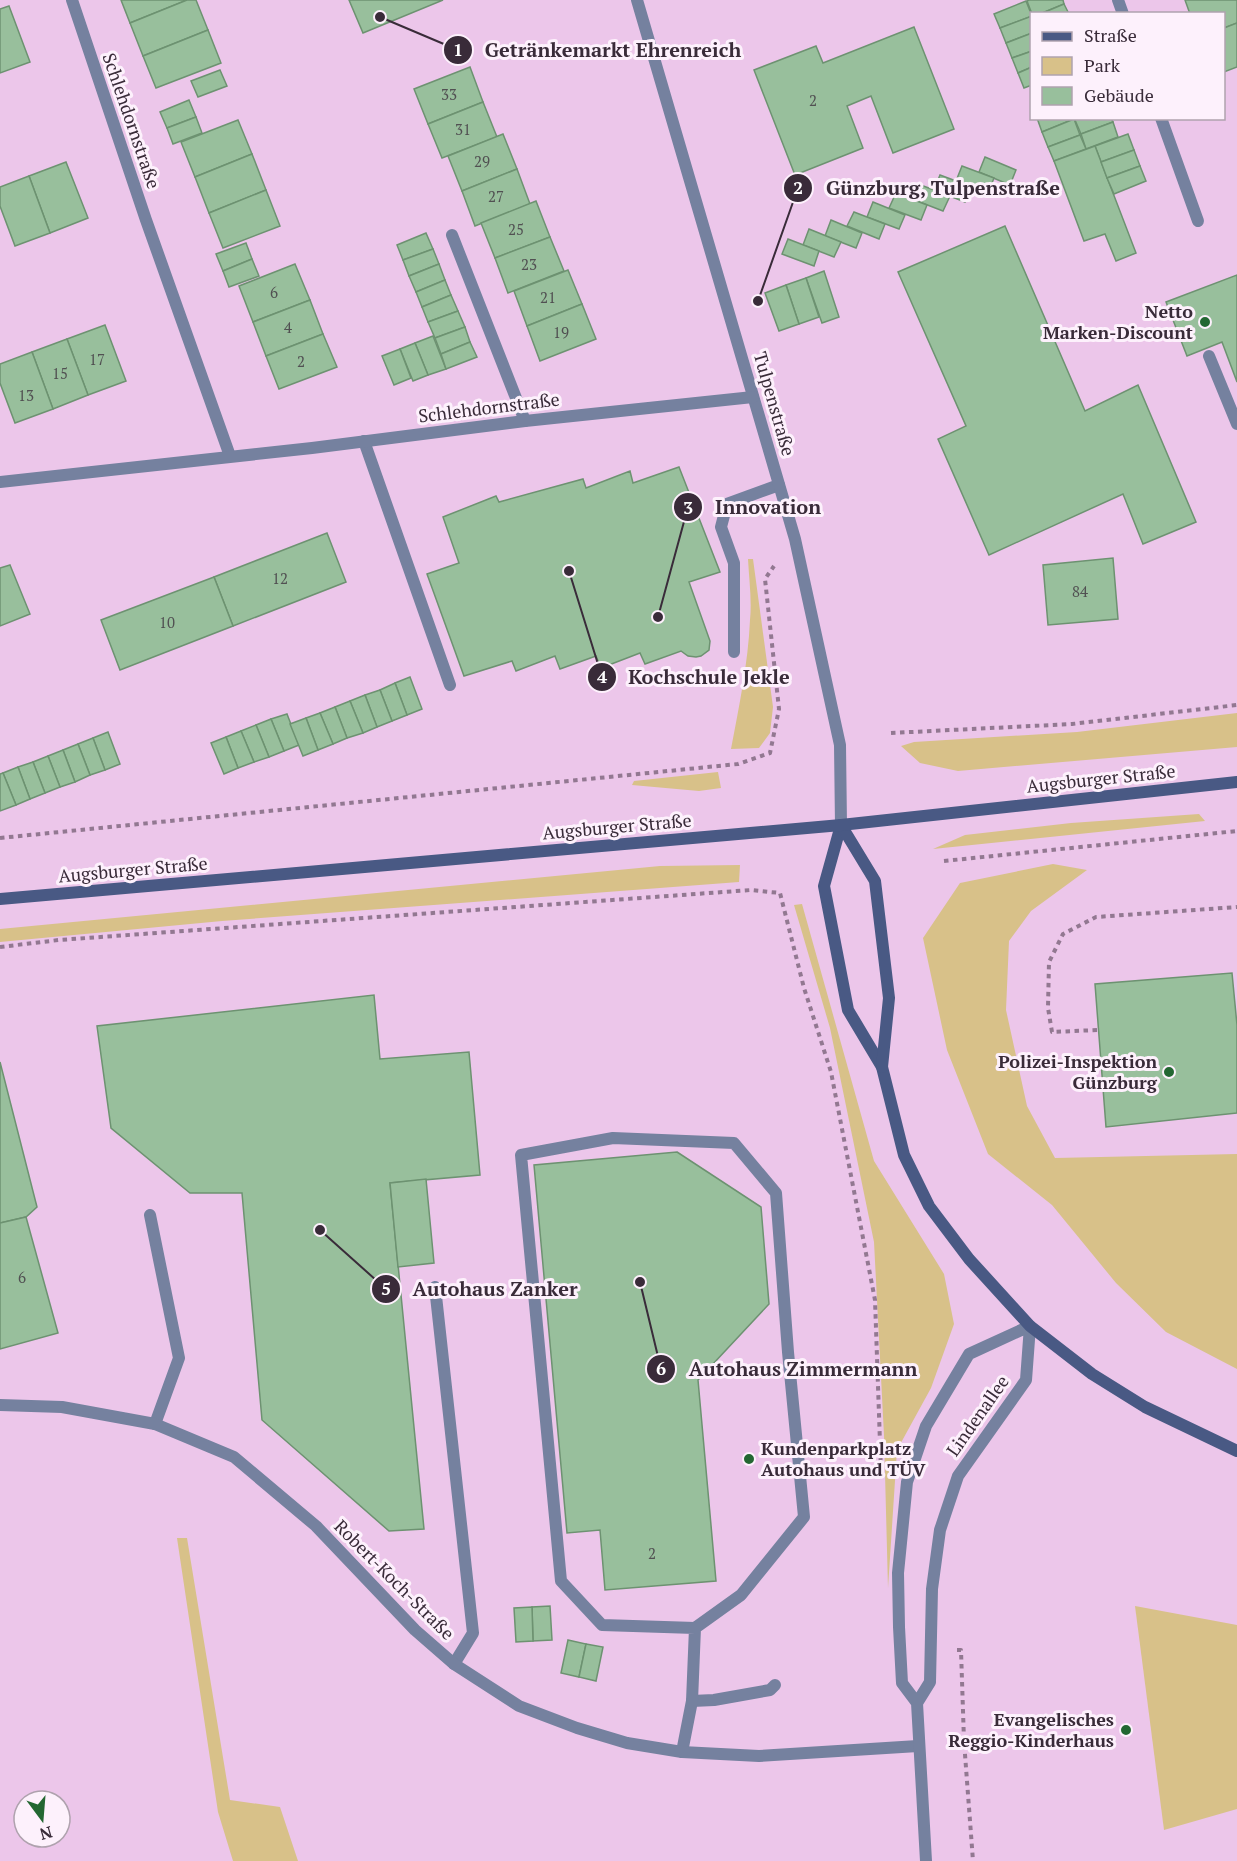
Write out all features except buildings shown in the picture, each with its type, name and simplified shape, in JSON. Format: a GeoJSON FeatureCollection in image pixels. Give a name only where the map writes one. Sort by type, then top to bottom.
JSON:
{"type":"FeatureCollection","features":[{"type":"Feature","properties":{"kind":"main road","name":"Augsburger Straße"},"geometry":{"type":"LineString","coordinates":[[0,899],[841,825],[1237,782]]}},
{"type":"Feature","properties":{"kind":"main road"},"geometry":{"type":"LineString","coordinates":[[841,825],[824,886],[848,1010],[882,1066],[904,1155],[930,1206],[969,1259],[1030,1326],[1092,1374],[1145,1407],[1237,1451]]}},
{"type":"Feature","properties":{"kind":"main road"},"geometry":{"type":"LineString","coordinates":[[841,825],[875,881],[889,998],[882,1066]]}},
{"type":"Feature","properties":{"kind":"street","name":"Schlehdornstraße"},"geometry":{"type":"LineString","coordinates":[[72,0],[142,209],[230,456]]}},
{"type":"Feature","properties":{"kind":"street","name":"Tulpenstraße"},"geometry":{"type":"LineString","coordinates":[[637,0],[795,539],[840,745],[841,825]]}},
{"type":"Feature","properties":{"kind":"street"},"geometry":{"type":"LineString","coordinates":[[1162,120],[1198,221]]}},
{"type":"Feature","properties":{"kind":"street"},"geometry":{"type":"LineString","coordinates":[[452,235],[525,421]]}},
{"type":"Feature","properties":{"kind":"street"},"geometry":{"type":"LineString","coordinates":[[1209,356],[1237,424]]}},
{"type":"Feature","properties":{"kind":"street","name":"Schlehdornstraße"},"geometry":{"type":"LineString","coordinates":[[0,482],[753,397]]}},
{"type":"Feature","properties":{"kind":"street"},"geometry":{"type":"LineString","coordinates":[[364,441],[450,685]]}},
{"type":"Feature","properties":{"kind":"street"},"geometry":{"type":"LineString","coordinates":[[734,652],[734,563],[720,527],[727,504],[779,485]]}},
{"type":"Feature","properties":{"kind":"street"},"geometry":{"type":"LineString","coordinates":[[613,1138],[734,1143],[776,1193],[804,1517],[741,1595],[695,1628],[602,1625],[561,1581],[521,1155],[613,1138]]}},
{"type":"Feature","properties":{"kind":"street"},"geometry":{"type":"LineString","coordinates":[[150,1215],[179,1358],[155,1424]]}},
{"type":"Feature","properties":{"kind":"street"},"geometry":{"type":"LineString","coordinates":[[435,1287],[473,1633],[454,1664]]}},
{"type":"Feature","properties":{"kind":"street","name":"Lindenallee"},"geometry":{"type":"LineString","coordinates":[[917,1703],[902,1683],[899,1627],[898,1572],[907,1482],[926,1426],[969,1354],[1030,1326],[1026,1380],[958,1476],[940,1530],[932,1589],[930,1682],[917,1703],[926,1861]]}},
{"type":"Feature","properties":{"kind":"street","name":"Robert-Koch-Straße"},"geometry":{"type":"LineString","coordinates":[[0,1405],[62,1407],[155,1424],[234,1457],[316,1527],[415,1630],[454,1664],[519,1706],[577,1728],[627,1743],[682,1752],[759,1756],[918,1746]]}},
{"type":"Feature","properties":{"kind":"street"},"geometry":{"type":"LineString","coordinates":[[682,1752],[692,1701],[695,1628]]}},
{"type":"Feature","properties":{"kind":"street"},"geometry":{"type":"LineString","coordinates":[[692,1701],[714,1700],[770,1690],[776,1685]]}},
{"type":"Feature","properties":{"kind":"path"},"geometry":{"type":"LineString","coordinates":[[0,838],[727,765],[770,753],[778,708],[765,579],[795,539]]}},
{"type":"Feature","properties":{"kind":"path"},"geometry":{"type":"LineString","coordinates":[[891,733],[1072,724],[1237,705]]}},
{"type":"Feature","properties":{"kind":"path"},"geometry":{"type":"LineString","coordinates":[[944,861],[1237,831]]}},
{"type":"Feature","properties":{"kind":"path"},"geometry":{"type":"LineString","coordinates":[[0,947],[59,940],[750,890],[780,893],[804,988],[831,1072],[875,1300],[881,1474]]}},
{"type":"Feature","properties":{"kind":"path"},"geometry":{"type":"LineString","coordinates":[[1098,1030],[1052,1032],[1048,1008],[1049,962],[1063,934],[1096,916],[1237,907]]}},
{"type":"Feature","properties":{"kind":"path"},"geometry":{"type":"LineString","coordinates":[[931,1649],[961,1650],[964,1741],[973,1861]]}},
{"type":"Feature","properties":{"kind":"green space"},"geometry":{"type":"Polygon","coordinates":[[[748,559],[753,559],[773,707],[770,733],[759,748],[731,749],[749,636],[751,605],[748,559]]]}},
{"type":"Feature","properties":{"kind":"green space"},"geometry":{"type":"Polygon","coordinates":[[[1237,713],[1237,747],[958,771],[920,763],[901,746],[914,742],[1077,732],[1237,713]]]}},
{"type":"Feature","properties":{"kind":"green space"},"geometry":{"type":"Polygon","coordinates":[[[718,772],[721,788],[699,791],[632,785],[634,781],[718,772]]]}},
{"type":"Feature","properties":{"kind":"green space"},"geometry":{"type":"Polygon","coordinates":[[[1199,814],[1205,821],[933,849],[965,835],[1071,823],[1199,814]]]}},
{"type":"Feature","properties":{"kind":"green space"},"geometry":{"type":"Polygon","coordinates":[[[1053,864],[1087,870],[1031,911],[1009,941],[1006,1010],[1027,1106],[1055,1158],[1237,1154],[1237,1369],[1166,1332],[1116,1283],[1052,1205],[988,1154],[947,1050],[923,938],[960,883],[1053,864]]]}},
{"type":"Feature","properties":{"kind":"green space"},"geometry":{"type":"Polygon","coordinates":[[[740,865],[739,882],[222,921],[0,942],[0,929],[660,866],[740,865]]]}},
{"type":"Feature","properties":{"kind":"green space"},"geometry":{"type":"Polygon","coordinates":[[[802,904],[874,1161],[944,1274],[954,1324],[931,1388],[897,1450],[888,1588],[884,1435],[874,1242],[830,1028],[794,905],[802,904]]]}},
{"type":"Feature","properties":{"kind":"green space"},"geometry":{"type":"Polygon","coordinates":[[[177,1538],[187,1538],[230,1800],[280,1807],[298,1861],[233,1861],[218,1812],[177,1538]]]}},
{"type":"Feature","properties":{"kind":"green space"},"geometry":{"type":"Polygon","coordinates":[[[1135,1606],[1237,1625],[1237,1809],[1164,1830],[1135,1606]]]}},
{"type":"Feature","properties":{"kind":"place","name":"Getränkemarkt Ehrenreich"},"geometry":{"type":"Point","coordinates":[380,17]}},
{"type":"Feature","properties":{"kind":"place","name":"Günzburg, Tulpenstraße"},"geometry":{"type":"Point","coordinates":[758,301]}},
{"type":"Feature","properties":{"kind":"place","name":"Netto Marken-Discount"},"geometry":{"type":"Point","coordinates":[1205,322]}},
{"type":"Feature","properties":{"kind":"place","name":"Kochschule Jekle"},"geometry":{"type":"Point","coordinates":[569,571]}},
{"type":"Feature","properties":{"kind":"place","name":"Innovation"},"geometry":{"type":"Point","coordinates":[658,617]}},
{"type":"Feature","properties":{"kind":"place","name":"Polizei-Inspektion Günzburg"},"geometry":{"type":"Point","coordinates":[1169,1072]}},
{"type":"Feature","properties":{"kind":"place","name":"Autohaus Zanker"},"geometry":{"type":"Point","coordinates":[320,1230]}},
{"type":"Feature","properties":{"kind":"place","name":"Autohaus Zimmermann"},"geometry":{"type":"Point","coordinates":[640,1282]}},
{"type":"Feature","properties":{"kind":"place","name":"Kundenparkplatz Autohaus und TÜV"},"geometry":{"type":"Point","coordinates":[749,1459]}},
{"type":"Feature","properties":{"kind":"place","name":"Evangelisches Reggio-Kinderhaus"},"geometry":{"type":"Point","coordinates":[1126,1730]}}]}
